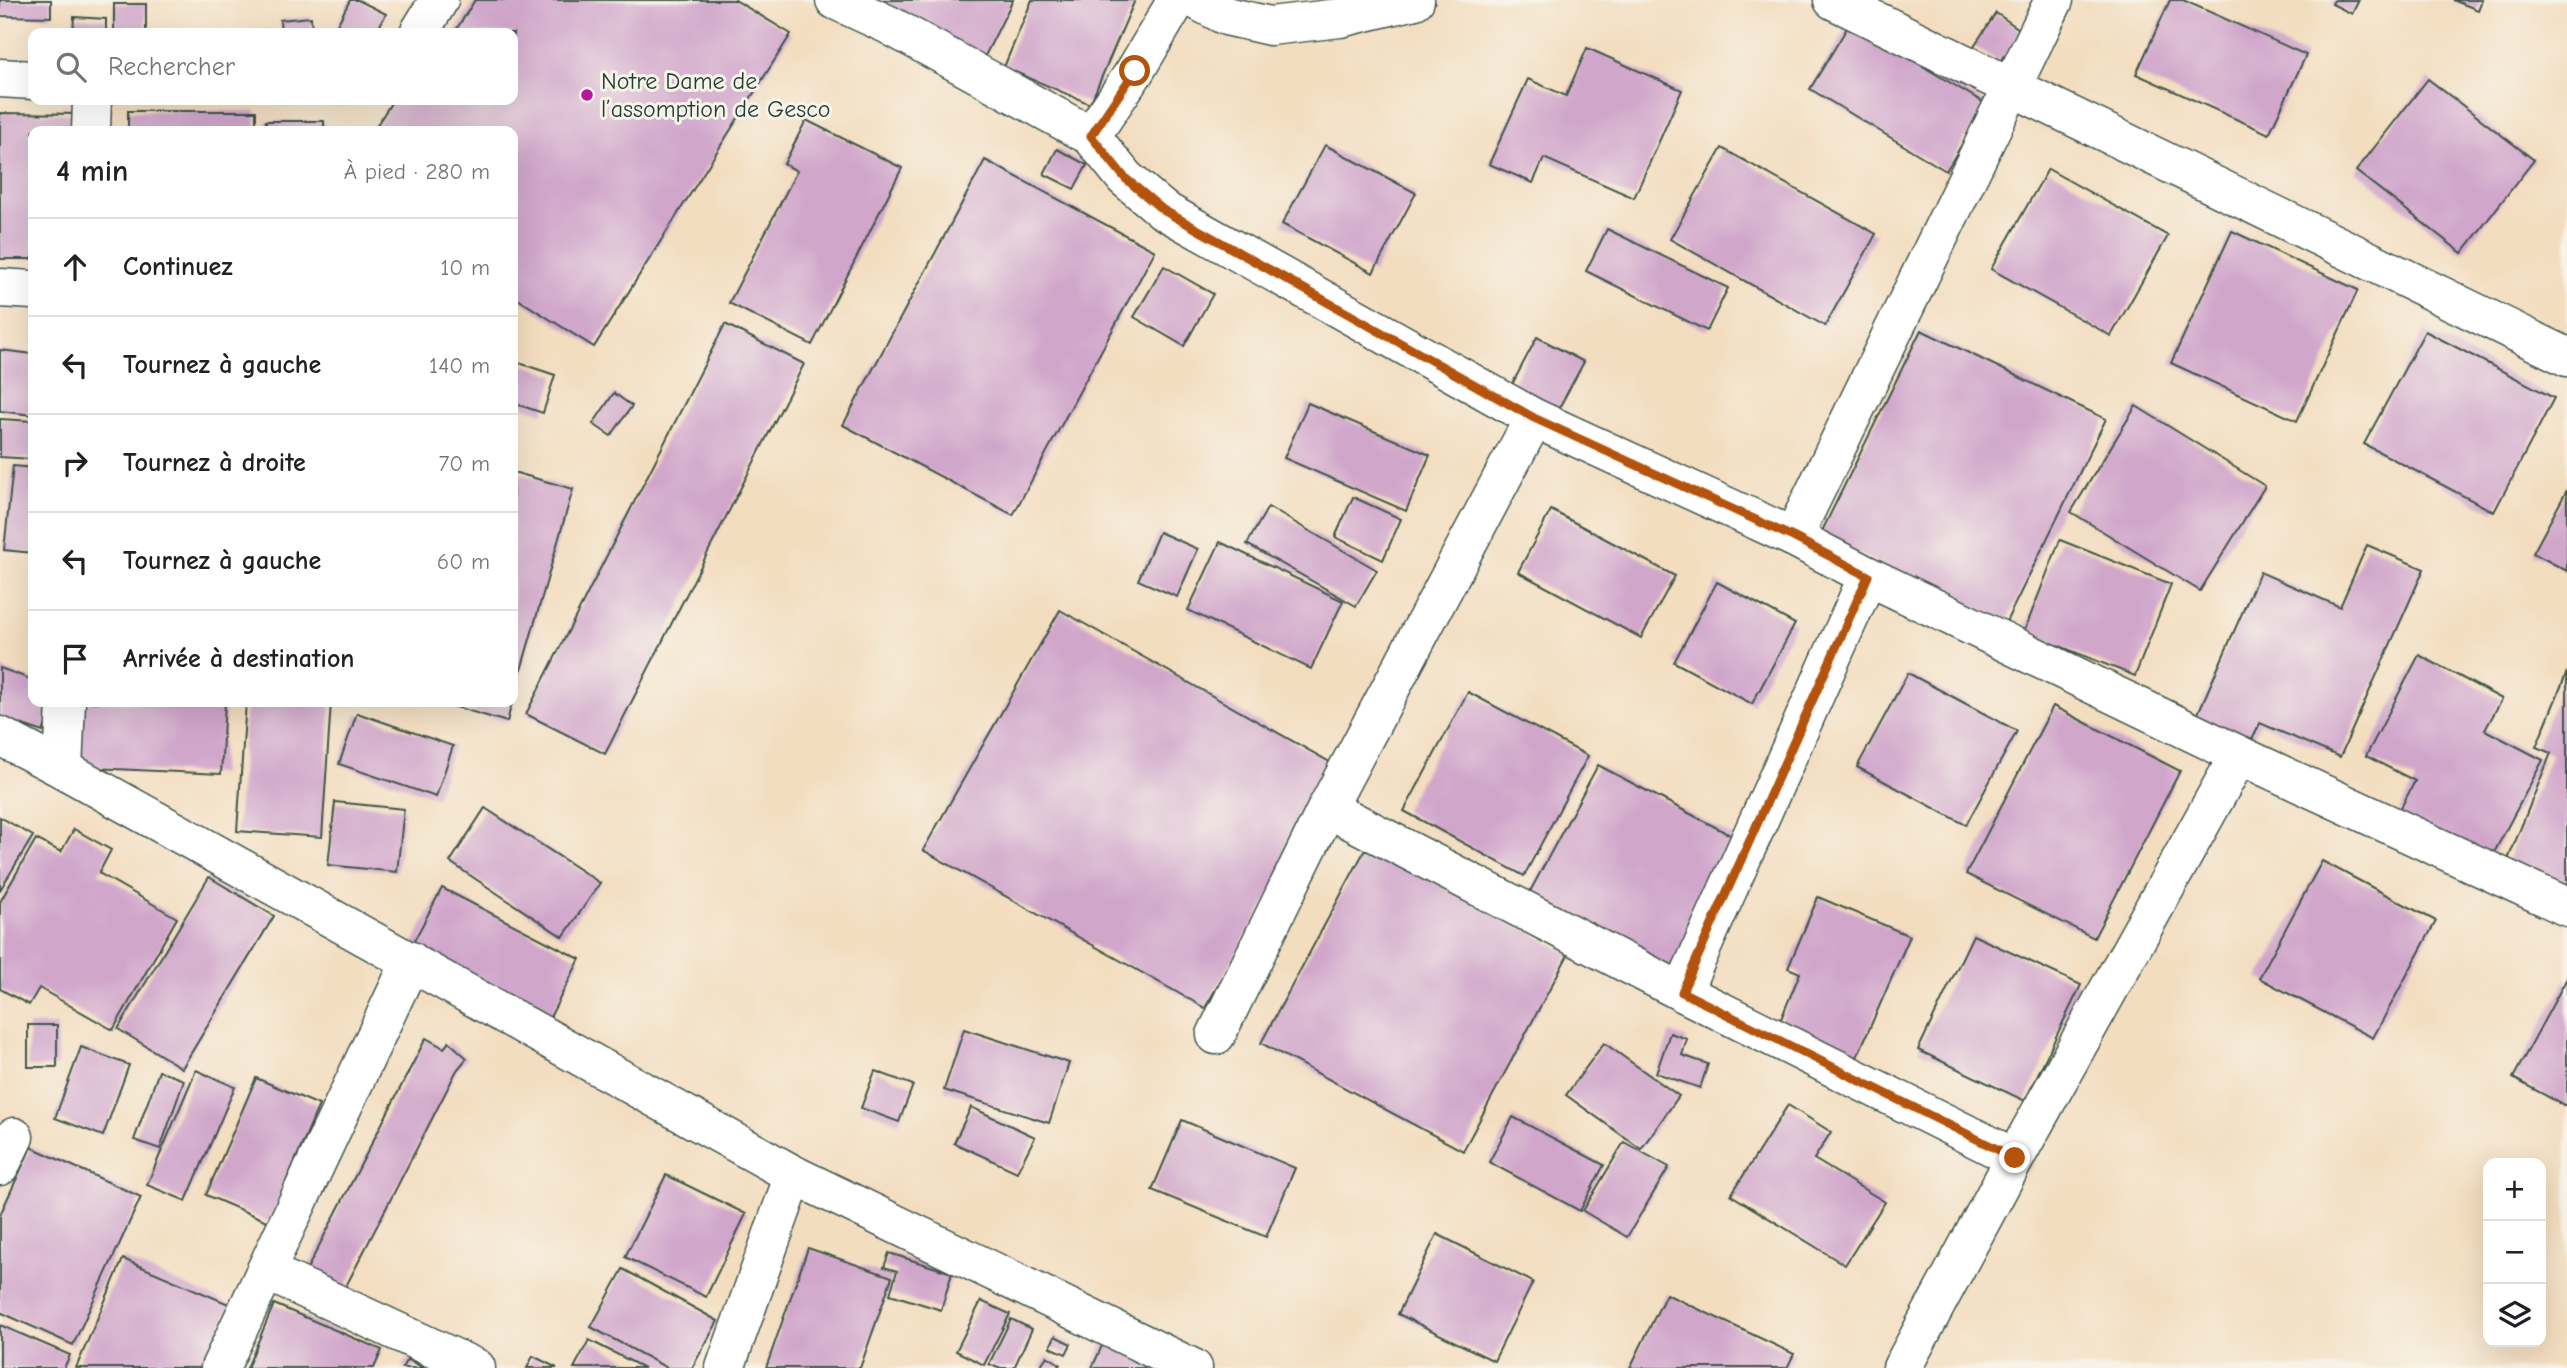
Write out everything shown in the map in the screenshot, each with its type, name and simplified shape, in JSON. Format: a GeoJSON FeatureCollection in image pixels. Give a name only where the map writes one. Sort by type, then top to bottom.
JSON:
{"type":"FeatureCollection","features":[{"type":"Feature","properties":{"kind":"street"},"geometry":{"type":"LineString","coordinates":[[422,28],[439,0]]}},
{"type":"Feature","properties":{"kind":"street"},"geometry":{"type":"LineString","coordinates":[[835,0],[889,25],[1091,136],[1125,178],[1163,210],[1534,418],[1793,537],[1868,576],[2239,755],[2567,907]]}},
{"type":"Feature","properties":{"kind":"street"},"geometry":{"type":"LineString","coordinates":[[1091,136],[1135,71],[1177,0]]}},
{"type":"Feature","properties":{"kind":"street"},"geometry":{"type":"LineString","coordinates":[[1196,0],[1226,16],[1270,26],[1340,18],[1415,0]]}},
{"type":"Feature","properties":{"kind":"street"},"geometry":{"type":"LineString","coordinates":[[1833,0],[2567,357]]}},
{"type":"Feature","properties":{"kind":"street"},"geometry":{"type":"LineString","coordinates":[[1793,537],[2054,0]]}},
{"type":"Feature","properties":{"kind":"street"},"geometry":{"type":"LineString","coordinates":[[0,78],[28,80]]}},
{"type":"Feature","properties":{"kind":"street"},"geometry":{"type":"LineString","coordinates":[[91,126],[92,105]]}},
{"type":"Feature","properties":{"kind":"street"},"geometry":{"type":"LineString","coordinates":[[0,288],[28,290]]}},
{"type":"Feature","properties":{"kind":"street"},"geometry":{"type":"LineString","coordinates":[[1216,1035],[1327,808],[1534,418]]}},
{"type":"Feature","properties":{"kind":"street"},"geometry":{"type":"LineString","coordinates":[[1682,992],[1868,576]]}},
{"type":"Feature","properties":{"kind":"street"},"geometry":{"type":"LineString","coordinates":[[64,769],[66,707]]}},
{"type":"Feature","properties":{"kind":"street"},"geometry":{"type":"LineString","coordinates":[[0,736],[794,1175],[1193,1368]]}},
{"type":"Feature","properties":{"kind":"street"},"geometry":{"type":"LineString","coordinates":[[1902,1368],[2015,1158],[2239,755]]}},
{"type":"Feature","properties":{"kind":"street"},"geometry":{"type":"LineString","coordinates":[[1327,808],[1682,992],[2015,1158]]}},
{"type":"Feature","properties":{"kind":"street"},"geometry":{"type":"LineString","coordinates":[[220,1368],[411,961]]}},
{"type":"Feature","properties":{"kind":"street"},"geometry":{"type":"LineString","coordinates":[[725,1368],[794,1175]]}},
{"type":"Feature","properties":{"kind":"street"},"geometry":{"type":"LineString","coordinates":[[266,1271],[476,1368]]}},
{"type":"Feature","properties":{"kind":"building"},"geometry":{"type":"Polygon","coordinates":[[[0,0],[51,0],[51,17],[0,16],[0,0]]]}},
{"type":"Feature","properties":{"kind":"building"},"geometry":{"type":"Polygon","coordinates":[[[350,0],[358,0],[386,14],[379,28],[336,28],[350,0]]]}},
{"type":"Feature","properties":{"kind":"building"},"geometry":{"type":"Polygon","coordinates":[[[475,0],[735,0],[791,34],[594,347],[518,299],[518,126],[376,126],[390,105],[518,105],[518,28],[457,28],[475,0]]]}},
{"type":"Feature","properties":{"kind":"building"},"geometry":{"type":"Polygon","coordinates":[[[882,0],[1013,0],[984,58],[879,6],[882,0]]]}},
{"type":"Feature","properties":{"kind":"building"},"geometry":{"type":"Polygon","coordinates":[[[1032,0],[1135,0],[1090,104],[1004,67],[1032,0]]]}},
{"type":"Feature","properties":{"kind":"building"},"geometry":{"type":"Polygon","coordinates":[[[2170,0],[2183,0],[2306,55],[2269,134],[2136,74],[2170,0]]]}},
{"type":"Feature","properties":{"kind":"building"},"geometry":{"type":"Polygon","coordinates":[[[2334,0],[2359,0],[2352,14],[2332,4],[2334,0]]]}},
{"type":"Feature","properties":{"kind":"building"},"geometry":{"type":"Polygon","coordinates":[[[2453,0],[2482,0],[2478,10],[2453,0]]]}},
{"type":"Feature","properties":{"kind":"building"},"geometry":{"type":"Polygon","coordinates":[[[114,4],[146,4],[146,28],[114,28],[114,4]]]}},
{"type":"Feature","properties":{"kind":"building"},"geometry":{"type":"Polygon","coordinates":[[[1996,13],[2022,31],[2000,63],[1974,46],[1996,13]]]}},
{"type":"Feature","properties":{"kind":"building"},"geometry":{"type":"Polygon","coordinates":[[[74,17],[106,19],[106,28],[73,28],[74,17]]]}},
{"type":"Feature","properties":{"kind":"building"},"geometry":{"type":"Polygon","coordinates":[[[311,17],[312,28],[281,28],[280,20],[311,17]]]}},
{"type":"Feature","properties":{"kind":"building"},"geometry":{"type":"Polygon","coordinates":[[[1850,23],[1986,104],[1946,171],[1810,89],[1850,23]]]}},
{"type":"Feature","properties":{"kind":"building"},"geometry":{"type":"Polygon","coordinates":[[[1587,48],[1682,90],[1634,198],[1544,158],[1533,183],[1489,164],[1528,79],[1566,96],[1587,48]]]}},
{"type":"Feature","properties":{"kind":"building"},"geometry":{"type":"Polygon","coordinates":[[[2428,79],[2534,160],[2462,253],[2356,171],[2428,79]]]}},
{"type":"Feature","properties":{"kind":"building"},"geometry":{"type":"Polygon","coordinates":[[[128,111],[256,111],[256,126],[128,126],[128,111]]]}},
{"type":"Feature","properties":{"kind":"building"},"geometry":{"type":"Polygon","coordinates":[[[0,113],[85,114],[85,126],[28,126],[28,259],[0,259],[0,113]]]}},
{"type":"Feature","properties":{"kind":"building"},"geometry":{"type":"Polygon","coordinates":[[[806,120],[902,168],[812,345],[729,303],[797,171],[784,164],[806,120]]]}},
{"type":"Feature","properties":{"kind":"building"},"geometry":{"type":"Polygon","coordinates":[[[266,121],[324,121],[324,126],[266,126],[266,121]]]}},
{"type":"Feature","properties":{"kind":"building"},"geometry":{"type":"Polygon","coordinates":[[[1325,145],[1416,193],[1373,273],[1282,224],[1325,145]]]}},
{"type":"Feature","properties":{"kind":"building"},"geometry":{"type":"Polygon","coordinates":[[[1722,148],[1876,234],[1825,326],[1670,239],[1722,148]]]}},
{"type":"Feature","properties":{"kind":"building"},"geometry":{"type":"Polygon","coordinates":[[[1057,149],[1087,165],[1074,189],[1044,174],[1057,149]]]}},
{"type":"Feature","properties":{"kind":"building"},"geometry":{"type":"Polygon","coordinates":[[[985,160],[1155,251],[1013,515],[843,425],[985,160]]]}},
{"type":"Feature","properties":{"kind":"building"},"geometry":{"type":"Polygon","coordinates":[[[2048,169],[2168,236],[2111,336],[1991,269],[2048,169]]]}},
{"type":"Feature","properties":{"kind":"building"},"geometry":{"type":"Polygon","coordinates":[[[1607,229],[1728,288],[1707,331],[1586,271],[1607,229]]]}},
{"type":"Feature","properties":{"kind":"building"},"geometry":{"type":"Polygon","coordinates":[[[2232,231],[2358,290],[2297,421],[2171,363],[2232,231]]]}},
{"type":"Feature","properties":{"kind":"building"},"geometry":{"type":"Polygon","coordinates":[[[1164,266],[1213,294],[1184,346],[1134,317],[1164,266]]]}},
{"type":"Feature","properties":{"kind":"building"},"geometry":{"type":"Polygon","coordinates":[[[725,324],[804,364],[605,754],[526,714],[725,324]]]}},
{"type":"Feature","properties":{"kind":"building"},"geometry":{"type":"Polygon","coordinates":[[[1921,330],[2106,419],[2005,624],[1820,535],[1921,330]]]}},
{"type":"Feature","properties":{"kind":"building"},"geometry":{"type":"Polygon","coordinates":[[[2425,331],[2554,398],[2494,512],[2364,444],[2425,331]]]}},
{"type":"Feature","properties":{"kind":"building"},"geometry":{"type":"Polygon","coordinates":[[[1537,337],[1584,362],[1552,421],[1506,396],[1537,337]]]}},
{"type":"Feature","properties":{"kind":"building"},"geometry":{"type":"Polygon","coordinates":[[[0,350],[28,353],[28,414],[0,411],[0,350]]]}},
{"type":"Feature","properties":{"kind":"building"},"geometry":{"type":"Polygon","coordinates":[[[518,363],[555,375],[543,413],[518,405],[518,363]]]}},
{"type":"Feature","properties":{"kind":"building"},"geometry":{"type":"Polygon","coordinates":[[[614,393],[632,406],[611,436],[593,424],[614,393]]]}},
{"type":"Feature","properties":{"kind":"building"},"geometry":{"type":"Polygon","coordinates":[[[1308,403],[1430,455],[1406,511],[1284,458],[1308,403]]]}},
{"type":"Feature","properties":{"kind":"building"},"geometry":{"type":"Polygon","coordinates":[[[2136,406],[2265,486],[2200,591],[2071,512],[2136,406]]]}},
{"type":"Feature","properties":{"kind":"building"},"geometry":{"type":"Polygon","coordinates":[[[0,419],[28,421],[28,459],[0,457],[0,419]]]}},
{"type":"Feature","properties":{"kind":"building"},"geometry":{"type":"Polygon","coordinates":[[[13,466],[28,468],[28,552],[4,550],[13,466]]]}},
{"type":"Feature","properties":{"kind":"building"},"geometry":{"type":"Polygon","coordinates":[[[518,473],[573,489],[518,681],[518,473]]]}},
{"type":"Feature","properties":{"kind":"building"},"geometry":{"type":"Polygon","coordinates":[[[2567,490],[2567,571],[2533,553],[2567,490]]]}},
{"type":"Feature","properties":{"kind":"building"},"geometry":{"type":"Polygon","coordinates":[[[1353,497],[1401,519],[1383,560],[1335,537],[1353,497]]]}},
{"type":"Feature","properties":{"kind":"building"},"geometry":{"type":"Polygon","coordinates":[[[1268,507],[1377,570],[1356,606],[1247,544],[1268,507]]]}},
{"type":"Feature","properties":{"kind":"building"},"geometry":{"type":"Polygon","coordinates":[[[1551,510],[1675,576],[1641,638],[1518,572],[1551,510]]]}},
{"type":"Feature","properties":{"kind":"building"},"geometry":{"type":"Polygon","coordinates":[[[1159,532],[1198,549],[1177,597],[1138,580],[1159,532]]]}},
{"type":"Feature","properties":{"kind":"building"},"geometry":{"type":"Polygon","coordinates":[[[2060,540],[2171,584],[2135,676],[2024,632],[2060,540]]]}},
{"type":"Feature","properties":{"kind":"building"},"geometry":{"type":"Polygon","coordinates":[[[1220,542],[1343,601],[1311,669],[1188,610],[1220,542]]]}},
{"type":"Feature","properties":{"kind":"building"},"geometry":{"type":"Polygon","coordinates":[[[2367,545],[2424,569],[2340,757],[2260,723],[2247,751],[2192,727],[2260,572],[2340,607],[2367,545]]]}},
{"type":"Feature","properties":{"kind":"building"},"geometry":{"type":"Polygon","coordinates":[[[1717,582],[1795,624],[1752,704],[1674,662],[1717,582]]]}},
{"type":"Feature","properties":{"kind":"building"},"geometry":{"type":"Polygon","coordinates":[[[1060,610],[1342,769],[1205,1008],[923,850],[1060,610]]]}},
{"type":"Feature","properties":{"kind":"building"},"geometry":{"type":"Polygon","coordinates":[[[2419,655],[2502,699],[2485,730],[2543,760],[2487,866],[2395,819],[2415,781],[2366,756],[2419,655]]]}},
{"type":"Feature","properties":{"kind":"building"},"geometry":{"type":"Polygon","coordinates":[[[0,668],[28,678],[28,707],[52,707],[43,732],[0,717],[0,668]]]}},
{"type":"Feature","properties":{"kind":"building"},"geometry":{"type":"Polygon","coordinates":[[[2567,672],[2565,890],[2505,867],[2551,753],[2536,747],[2567,672]]]}},
{"type":"Feature","properties":{"kind":"building"},"geometry":{"type":"Polygon","coordinates":[[[1908,673],[2017,731],[1966,825],[1857,767],[1908,673]]]}},
{"type":"Feature","properties":{"kind":"building"},"geometry":{"type":"Polygon","coordinates":[[[1468,692],[1588,756],[1524,876],[1404,811],[1468,692]]]}},
{"type":"Feature","properties":{"kind":"building"},"geometry":{"type":"Polygon","coordinates":[[[2053,706],[2180,771],[2094,938],[1966,874],[2053,706]]]}},
{"type":"Feature","properties":{"kind":"building"},"geometry":{"type":"Polygon","coordinates":[[[76,707],[225,707],[221,774],[72,767],[76,707]]]}},
{"type":"Feature","properties":{"kind":"building"},"geometry":{"type":"Polygon","coordinates":[[[246,707],[331,707],[322,837],[237,831],[246,707]]]}},
{"type":"Feature","properties":{"kind":"building"},"geometry":{"type":"Polygon","coordinates":[[[456,707],[511,707],[507,722],[456,707]]]}},
{"type":"Feature","properties":{"kind":"building"},"geometry":{"type":"Polygon","coordinates":[[[357,713],[453,746],[436,797],[339,764],[357,713]]]}},
{"type":"Feature","properties":{"kind":"building"},"geometry":{"type":"Polygon","coordinates":[[[1598,765],[1751,846],[1680,978],[1527,897],[1598,765]]]}},
{"type":"Feature","properties":{"kind":"building"},"geometry":{"type":"Polygon","coordinates":[[[335,802],[404,809],[397,872],[328,865],[335,802]]]}},
{"type":"Feature","properties":{"kind":"building"},"geometry":{"type":"Polygon","coordinates":[[[485,808],[600,883],[563,937],[450,862],[485,808]]]}},
{"type":"Feature","properties":{"kind":"building"},"geometry":{"type":"Polygon","coordinates":[[[0,817],[33,836],[0,890],[0,817]]]}},
{"type":"Feature","properties":{"kind":"building"},"geometry":{"type":"Polygon","coordinates":[[[74,829],[111,850],[99,873],[177,918],[113,1030],[39,988],[29,1005],[0,989],[0,902],[36,839],[61,852],[74,829]]]}},
{"type":"Feature","properties":{"kind":"building"},"geometry":{"type":"Polygon","coordinates":[[[1367,846],[1569,953],[1463,1151],[1261,1043],[1367,846]]]}},
{"type":"Feature","properties":{"kind":"building"},"geometry":{"type":"Polygon","coordinates":[[[2322,861],[2436,921],[2373,1038],[2259,978],[2322,861]]]}},
{"type":"Feature","properties":{"kind":"building"},"geometry":{"type":"Polygon","coordinates":[[[209,877],[274,916],[182,1068],[118,1029],[209,877]]]}},
{"type":"Feature","properties":{"kind":"building"},"geometry":{"type":"Polygon","coordinates":[[[442,888],[580,959],[545,1027],[406,956],[442,888]]]}},
{"type":"Feature","properties":{"kind":"building"},"geometry":{"type":"Polygon","coordinates":[[[1818,897],[1910,936],[1854,1064],[1776,1031],[1800,973],[1788,968],[1818,897]]]}},
{"type":"Feature","properties":{"kind":"building"},"geometry":{"type":"Polygon","coordinates":[[[1973,935],[2081,985],[2025,1101],[1918,1050],[1973,935]]]}},
{"type":"Feature","properties":{"kind":"building"},"geometry":{"type":"Polygon","coordinates":[[[2567,978],[2567,1107],[2513,1078],[2567,978]]]}},
{"type":"Feature","properties":{"kind":"building"},"geometry":{"type":"Polygon","coordinates":[[[28,1025],[57,1025],[57,1067],[28,1067],[28,1025]]]}},
{"type":"Feature","properties":{"kind":"building"},"geometry":{"type":"Polygon","coordinates":[[[964,1029],[1069,1063],[1049,1123],[944,1090],[964,1029]]]}},
{"type":"Feature","properties":{"kind":"building"},"geometry":{"type":"Polygon","coordinates":[[[1670,1033],[1687,1039],[1682,1055],[1708,1064],[1700,1088],[1656,1073],[1670,1033]]]}},
{"type":"Feature","properties":{"kind":"building"},"geometry":{"type":"Polygon","coordinates":[[[426,1038],[444,1048],[449,1042],[467,1058],[457,1070],[342,1294],[304,1275],[426,1038]]]}},
{"type":"Feature","properties":{"kind":"building"},"geometry":{"type":"Polygon","coordinates":[[[1604,1043],[1679,1096],[1641,1149],[1566,1095],[1604,1043]]]}},
{"type":"Feature","properties":{"kind":"building"},"geometry":{"type":"Polygon","coordinates":[[[81,1047],[129,1065],[103,1136],[55,1118],[81,1047]]]}},
{"type":"Feature","properties":{"kind":"building"},"geometry":{"type":"Polygon","coordinates":[[[196,1070],[235,1087],[186,1201],[147,1185],[196,1070]]]}},
{"type":"Feature","properties":{"kind":"building"},"geometry":{"type":"Polygon","coordinates":[[[159,1071],[184,1080],[160,1149],[134,1140],[159,1071]]]}},
{"type":"Feature","properties":{"kind":"building"},"geometry":{"type":"Polygon","coordinates":[[[875,1071],[913,1085],[899,1122],[861,1108],[875,1071]]]}},
{"type":"Feature","properties":{"kind":"building"},"geometry":{"type":"Polygon","coordinates":[[[256,1078],[319,1105],[269,1222],[206,1195],[256,1078]]]}},
{"type":"Feature","properties":{"kind":"building"},"geometry":{"type":"Polygon","coordinates":[[[1788,1105],[1831,1132],[1814,1159],[1885,1202],[1845,1265],[1731,1195],[1788,1105]]]}},
{"type":"Feature","properties":{"kind":"building"},"geometry":{"type":"Polygon","coordinates":[[[971,1107],[1035,1137],[1017,1172],[954,1143],[971,1107]]]}},
{"type":"Feature","properties":{"kind":"building"},"geometry":{"type":"Polygon","coordinates":[[[1513,1117],[1604,1165],[1580,1211],[1489,1162],[1513,1117]]]}},
{"type":"Feature","properties":{"kind":"building"},"geometry":{"type":"Polygon","coordinates":[[[1182,1120],[1295,1168],[1266,1237],[1152,1190],[1182,1120]]]}},
{"type":"Feature","properties":{"kind":"building"},"geometry":{"type":"Polygon","coordinates":[[[1624,1142],[1669,1167],[1627,1237],[1583,1211],[1624,1142]]]}},
{"type":"Feature","properties":{"kind":"building"},"geometry":{"type":"Polygon","coordinates":[[[31,1147],[141,1197],[73,1345],[0,1312],[0,1215],[31,1147]]]}},
{"type":"Feature","properties":{"kind":"building"},"geometry":{"type":"Polygon","coordinates":[[[666,1175],[746,1214],[706,1297],[625,1257],[666,1175]]]}},
{"type":"Feature","properties":{"kind":"building"},"geometry":{"type":"Polygon","coordinates":[[[1437,1234],[1533,1282],[1494,1361],[1398,1314],[1437,1234]]]}},
{"type":"Feature","properties":{"kind":"building"},"geometry":{"type":"Polygon","coordinates":[[[808,1248],[892,1277],[860,1368],[766,1368],[808,1248]]]}},
{"type":"Feature","properties":{"kind":"building"},"geometry":{"type":"Polygon","coordinates":[[[889,1253],[952,1273],[941,1310],[890,1294],[897,1271],[884,1267],[889,1253]]]}},
{"type":"Feature","properties":{"kind":"building"},"geometry":{"type":"Polygon","coordinates":[[[123,1259],[231,1305],[204,1368],[76,1368],[123,1259]]]}},
{"type":"Feature","properties":{"kind":"building"},"geometry":{"type":"Polygon","coordinates":[[[623,1269],[718,1321],[692,1368],[667,1368],[591,1327],[623,1269]]]}},
{"type":"Feature","properties":{"kind":"building"},"geometry":{"type":"Polygon","coordinates":[[[1666,1294],[1794,1354],[1787,1368],[1630,1368],[1666,1294]]]}},
{"type":"Feature","properties":{"kind":"building"},"geometry":{"type":"Polygon","coordinates":[[[981,1301],[1010,1314],[984,1365],[956,1351],[981,1301]]]}},
{"type":"Feature","properties":{"kind":"building"},"geometry":{"type":"Polygon","coordinates":[[[274,1304],[382,1350],[374,1368],[247,1368],[274,1304]]]}},
{"type":"Feature","properties":{"kind":"building"},"geometry":{"type":"Polygon","coordinates":[[[1011,1319],[1032,1329],[1014,1368],[998,1368],[989,1364],[1011,1319]]]}},
{"type":"Feature","properties":{"kind":"building"},"geometry":{"type":"Polygon","coordinates":[[[0,1325],[70,1355],[64,1368],[0,1368],[0,1325]]]}},
{"type":"Feature","properties":{"kind":"building"},"geometry":{"type":"Polygon","coordinates":[[[1055,1336],[1071,1344],[1066,1354],[1050,1347],[1055,1336]]]}},
{"type":"Feature","properties":{"kind":"building"},"geometry":{"type":"Polygon","coordinates":[[[1105,1339],[1162,1368],[1092,1368],[1105,1339]]]}},
{"type":"Feature","properties":{"kind":"building"},"geometry":{"type":"Polygon","coordinates":[[[589,1340],[644,1368],[574,1368],[589,1340]]]}},
{"type":"Feature","properties":{"kind":"building"},"geometry":{"type":"Polygon","coordinates":[[[533,1356],[557,1368],[527,1368],[533,1356]]]}},
{"type":"Feature","properties":{"kind":"building"},"geometry":{"type":"Polygon","coordinates":[[[1047,1356],[1060,1364],[1058,1368],[1039,1368],[1047,1356]]]}},
{"type":"Feature","properties":{"kind":"building"},"geometry":{"type":"Polygon","coordinates":[[[407,1359],[424,1368],[402,1368],[407,1359]]]}},
{"type":"Feature","properties":{"kind":"place","name":"Notre Dame de l’assomption de Gesco"},"geometry":{"type":"Point","coordinates":[587,95]}},
{"type":"Feature","properties":{"kind":"route"},"geometry":{"type":"LineString","coordinates":[[1135,71],[1091,136],[1125,178],[1163,210],[1534,418],[1793,537],[1868,576],[1682,992],[2015,1158]]}}]}
